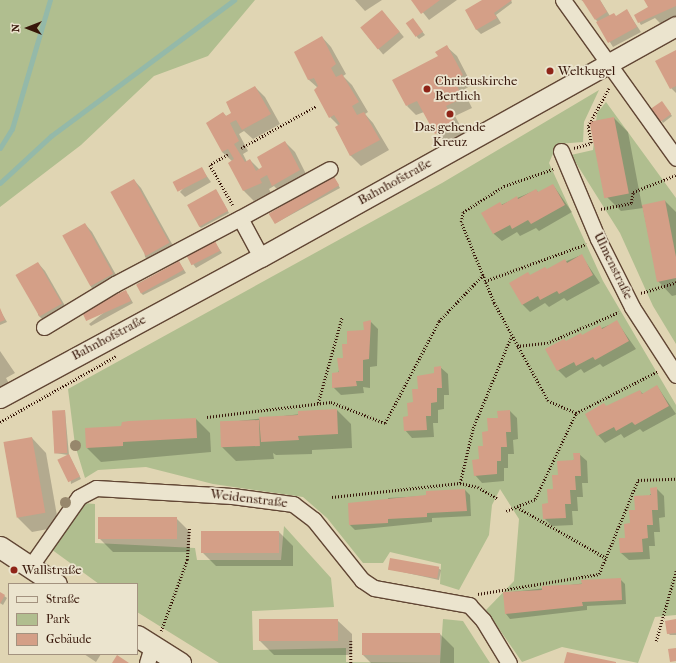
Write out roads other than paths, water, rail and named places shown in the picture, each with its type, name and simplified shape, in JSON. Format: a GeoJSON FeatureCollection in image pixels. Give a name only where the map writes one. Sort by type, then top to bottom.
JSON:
{"type":"FeatureCollection","features":[{"type":"Feature","properties":{"kind":"main road"},"geometry":{"type":"LineString","coordinates":[[0,547],[54,583]]}},
{"type":"Feature","properties":{"kind":"main road"},"geometry":{"type":"LineString","coordinates":[[146,649],[180,663]]}},
{"type":"Feature","properties":{"kind":"street"},"geometry":{"type":"LineString","coordinates":[[563,0],[676,158]]}},
{"type":"Feature","properties":{"kind":"street","name":"Bahnhofstraße"},"geometry":{"type":"LineString","coordinates":[[0,398],[261,257],[676,26]]}},
{"type":"Feature","properties":{"kind":"street","name":"Ulmenstraße"},"geometry":{"type":"LineString","coordinates":[[561,151],[598,239],[630,302],[672,370]]}},
{"type":"Feature","properties":{"kind":"street"},"geometry":{"type":"LineString","coordinates":[[44,327],[115,284],[330,169]]}},
{"type":"Feature","properties":{"kind":"street"},"geometry":{"type":"LineString","coordinates":[[240,218],[261,257]]}},
{"type":"Feature","properties":{"kind":"street","name":"Weidenstraße"},"geometry":{"type":"LineString","coordinates":[[30,567],[79,497],[96,488],[232,496],[293,504],[314,520],[362,580],[374,588],[469,605],[483,620],[509,663]]}},
{"type":"Feature","properties":{"kind":"waterway"},"geometry":{"type":"LineString","coordinates":[[0,148],[12,129],[50,0]]}},
{"type":"Feature","properties":{"kind":"waterway"},"geometry":{"type":"LineString","coordinates":[[0,183],[51,136],[234,0]]}},
{"type":"Feature","properties":{"kind":"place","name":"Weltkugel"},"geometry":{"type":"Point","coordinates":[550,71]}},
{"type":"Feature","properties":{"kind":"place","name":"Christuskirche Bertlich"},"geometry":{"type":"Point","coordinates":[427,89]}},
{"type":"Feature","properties":{"kind":"place","name":"Das gehende Kreuz"},"geometry":{"type":"Point","coordinates":[450,114]}},
{"type":"Feature","properties":{"kind":"place","name":"Wallstraße"},"geometry":{"type":"Point","coordinates":[14,570]}}]}
